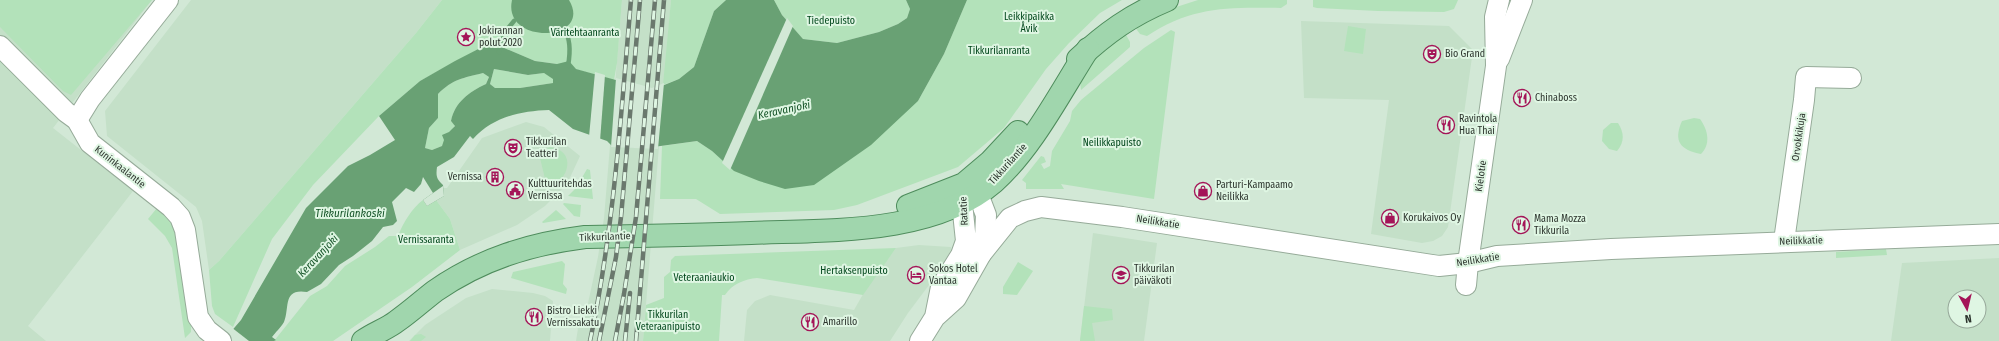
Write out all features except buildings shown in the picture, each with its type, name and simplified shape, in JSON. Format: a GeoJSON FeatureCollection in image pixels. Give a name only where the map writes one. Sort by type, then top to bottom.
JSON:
{"type":"FeatureCollection","features":[{"type":"Feature","properties":{"kind":"main road","name":"Tikkurilantie"},"geometry":{"type":"LineString","coordinates":[[363,341],[396,323],[435,292],[481,264],[504,254],[549,242],[585,237],[837,230],[879,217],[968,194],[990,162],[1009,144],[1055,80],[1088,49],[1116,26],[1167,0]]}},
{"type":"Feature","properties":{"kind":"main road","name":"Tikkurilantie"},"geometry":{"type":"LineString","coordinates":[[380,341],[396,323]]}},
{"type":"Feature","properties":{"kind":"street"},"geometry":{"type":"LineString","coordinates":[[0,46],[66,112],[77,120],[90,99],[168,0]]}},
{"type":"Feature","properties":{"kind":"street","name":"Kielotie"},"geometry":{"type":"LineString","coordinates":[[1466,285],[1496,66],[1495,17],[1499,0]]}},
{"type":"Feature","properties":{"kind":"street","name":"Kielotie"},"geometry":{"type":"LineString","coordinates":[[1496,66],[1522,0]]}},
{"type":"Feature","properties":{"kind":"street","name":"Orvokkikuja"},"geometry":{"type":"LineString","coordinates":[[1784,241],[1806,77],[1851,78]]}},
{"type":"Feature","properties":{"kind":"street","name":"Kuninkaalantie"},"geometry":{"type":"LineString","coordinates":[[77,120],[90,143],[165,202],[180,217],[185,230],[198,317],[202,324],[217,337]]}},
{"type":"Feature","properties":{"kind":"street","name":"Ratatie"},"geometry":{"type":"LineString","coordinates":[[920,341],[935,317],[956,298],[981,254],[985,240],[987,224],[986,215],[968,194]]}},
{"type":"Feature","properties":{"kind":"street","name":"Ratatie"},"geometry":{"type":"LineString","coordinates":[[935,317],[940,287],[964,248],[968,194]]}},
{"type":"Feature","properties":{"kind":"street","name":"Neilikkatie"},"geometry":{"type":"LineString","coordinates":[[981,254],[1010,218],[1025,211],[1042,208],[1122,217],[1439,266],[1468,263],[1497,256],[1784,241],[1999,234]]}},
{"type":"Feature","properties":{"kind":"shaded area"},"geometry":{"type":"Polygon","coordinates":[[[0,0],[152,0],[53,128],[133,191],[28,326],[46,341],[0,341],[0,0]]]}},
{"type":"Feature","properties":{"kind":"shaded area"},"geometry":{"type":"Polygon","coordinates":[[[191,0],[442,0],[416,33],[219,261],[209,270],[202,221],[196,207],[107,136],[105,111],[191,0]]]}},
{"type":"Feature","properties":{"kind":"shaded area"},"geometry":{"type":"Polygon","coordinates":[[[622,0],[671,0],[643,341],[576,341],[579,322],[585,317],[598,257],[604,218],[622,0]]]}},
{"type":"Feature","properties":{"kind":"shaded area"},"geometry":{"type":"Polygon","coordinates":[[[1301,21],[1449,26],[1473,50],[1448,227],[1442,236],[1433,241],[1422,243],[1371,234],[1389,100],[1304,98],[1301,21]]]}},
{"type":"Feature","properties":{"kind":"shaded area"},"geometry":{"type":"Polygon","coordinates":[[[526,122],[544,127],[580,156],[567,184],[545,206],[517,225],[460,250],[450,219],[436,200],[442,196],[443,188],[447,188],[482,138],[526,122]]]}},
{"type":"Feature","properties":{"kind":"shaded area","name":"Tikkurilan päiväkoti"},"geometry":{"type":"Polygon","coordinates":[[[1093,233],[1157,243],[1144,341],[1080,341],[1093,233]]]}},
{"type":"Feature","properties":{"kind":"shaded area"},"geometry":{"type":"Polygon","coordinates":[[[919,245],[951,247],[951,250],[932,281],[908,313],[890,341],[744,341],[747,310],[755,301],[770,295],[854,310],[866,289],[896,248],[919,245]]]}},
{"type":"Feature","properties":{"kind":"shaded area"},"geometry":{"type":"Polygon","coordinates":[[[1999,258],[1999,341],[1891,341],[1902,263],[1999,258]]]}},
{"type":"Feature","properties":{"kind":"shaded area"},"geometry":{"type":"Polygon","coordinates":[[[492,289],[533,293],[545,296],[553,301],[550,341],[409,341],[425,325],[466,298],[492,289]]]}},
{"type":"Feature","properties":{"kind":"green space"},"geometry":{"type":"Polygon","coordinates":[[[0,0],[152,0],[71,95],[63,91],[0,27],[0,0]]]}},
{"type":"Feature","properties":{"kind":"green space","name":"Väritehtaanranta"},"geometry":{"type":"Polygon","coordinates":[[[442,0],[622,0],[617,63],[614,80],[557,64],[535,61],[495,44],[488,44],[420,81],[379,116],[313,185],[272,239],[233,327],[215,314],[212,306],[209,270],[219,261],[416,33],[442,0]]]}},
{"type":"Feature","properties":{"kind":"green space"},"geometry":{"type":"Polygon","coordinates":[[[671,0],[726,0],[714,11],[694,67],[679,79],[663,85],[671,0]]]}},
{"type":"Feature","properties":{"kind":"green space","name":"Tiedepuisto"},"geometry":{"type":"Polygon","coordinates":[[[774,0],[906,0],[910,9],[907,18],[898,24],[879,32],[837,43],[803,39],[782,15],[774,0]]]}},
{"type":"Feature","properties":{"kind":"green space","name":"Tikkurilanranta"},"geometry":{"type":"Polygon","coordinates":[[[967,0],[1122,0],[1100,13],[1069,43],[1046,69],[1004,128],[958,167],[857,205],[834,210],[720,214],[696,199],[660,199],[662,146],[697,141],[712,151],[731,168],[918,101],[944,54],[967,0]]]}},
{"type":"Feature","properties":{"kind":"green space"},"geometry":{"type":"Polygon","coordinates":[[[1198,0],[1287,0],[1287,4],[1281,8],[1212,10],[1180,19],[1147,36],[1140,34],[1134,26],[1167,10],[1198,0]]]}},
{"type":"Feature","properties":{"kind":"green space"},"geometry":{"type":"Polygon","coordinates":[[[1313,0],[1458,0],[1454,9],[1444,12],[1317,8],[1313,7],[1313,0]]]}},
{"type":"Feature","properties":{"kind":"green space"},"geometry":{"type":"Polygon","coordinates":[[[1348,26],[1366,29],[1363,54],[1344,51],[1348,26]]]}},
{"type":"Feature","properties":{"kind":"green space","name":"Neilikkapuisto"},"geometry":{"type":"Polygon","coordinates":[[[1171,30],[1175,32],[1154,199],[1061,184],[1064,189],[1026,189],[1026,183],[1022,180],[1041,156],[1044,157],[1046,162],[1041,164],[1044,169],[1050,166],[1052,151],[1070,121],[1072,111],[1081,100],[1144,48],[1171,30]]]}},
{"type":"Feature","properties":{"kind":"green space"},"geometry":{"type":"Polygon","coordinates":[[[1125,33],[1130,42],[1130,47],[1081,90],[1083,72],[1088,64],[1102,50],[1125,33]]]}},
{"type":"Feature","properties":{"kind":"green space"},"geometry":{"type":"Polygon","coordinates":[[[494,69],[528,75],[544,73],[553,78],[553,83],[520,88],[495,88],[490,84],[494,69]]]}},
{"type":"Feature","properties":{"kind":"green space"},"geometry":{"type":"Polygon","coordinates":[[[483,73],[489,77],[486,84],[474,90],[459,103],[451,121],[455,125],[442,146],[432,150],[425,148],[429,128],[438,118],[438,94],[454,82],[483,73]]]}},
{"type":"Feature","properties":{"kind":"green space"},"geometry":{"type":"Polygon","coordinates":[[[1694,118],[1700,119],[1705,128],[1707,137],[1706,146],[1701,154],[1683,147],[1680,144],[1678,134],[1682,121],[1694,118]]]}},
{"type":"Feature","properties":{"kind":"green space"},"geometry":{"type":"Polygon","coordinates":[[[1611,123],[1618,123],[1622,130],[1623,137],[1620,148],[1617,151],[1609,149],[1602,141],[1603,130],[1611,123]]]}},
{"type":"Feature","properties":{"kind":"green space"},"geometry":{"type":"Polygon","coordinates":[[[550,147],[559,150],[564,154],[567,159],[567,166],[562,178],[557,184],[550,188],[547,187],[539,154],[550,147]]]}},
{"type":"Feature","properties":{"kind":"green space"},"geometry":{"type":"Polygon","coordinates":[[[587,169],[590,170],[593,199],[568,196],[576,188],[587,169]]]}},
{"type":"Feature","properties":{"kind":"green space","name":"Vernissaranta"},"geometry":{"type":"Polygon","coordinates":[[[423,200],[427,206],[436,200],[450,219],[460,250],[412,287],[333,341],[274,341],[310,296],[327,286],[345,266],[375,247],[389,236],[398,236],[408,216],[423,200]]]}},
{"type":"Feature","properties":{"kind":"green space"},"geometry":{"type":"Polygon","coordinates":[[[563,204],[581,205],[580,217],[574,216],[563,204]]]}},
{"type":"Feature","properties":{"kind":"green space"},"geometry":{"type":"Polygon","coordinates":[[[157,208],[172,220],[180,235],[191,320],[191,332],[185,338],[172,248],[165,236],[148,219],[157,208]]]}},
{"type":"Feature","properties":{"kind":"green space"},"geometry":{"type":"Polygon","coordinates":[[[556,210],[566,219],[542,222],[556,210]]]}},
{"type":"Feature","properties":{"kind":"green space"},"geometry":{"type":"Polygon","coordinates":[[[896,248],[863,295],[757,278],[752,279],[739,283],[731,288],[725,295],[722,295],[719,341],[643,341],[646,305],[664,298],[664,277],[670,272],[671,260],[675,256],[896,248]]]}},
{"type":"Feature","properties":{"kind":"green space"},"geometry":{"type":"Polygon","coordinates":[[[1886,249],[1887,255],[1836,258],[1836,252],[1886,249]]]}},
{"type":"Feature","properties":{"kind":"green space"},"geometry":{"type":"Polygon","coordinates":[[[562,261],[565,264],[563,284],[567,289],[566,294],[511,278],[513,272],[562,261]]]}},
{"type":"Feature","properties":{"kind":"green space"},"geometry":{"type":"Polygon","coordinates":[[[1018,262],[1033,271],[1017,295],[1003,294],[1003,287],[1018,262]]]}},
{"type":"Feature","properties":{"kind":"green space"},"geometry":{"type":"Polygon","coordinates":[[[1084,306],[1112,309],[1113,320],[1092,323],[1095,341],[1080,341],[1084,306]]]}},
{"type":"Feature","properties":{"kind":"green space"},"geometry":{"type":"Polygon","coordinates":[[[421,334],[426,337],[421,341],[410,341],[415,335],[421,334]]]}},
{"type":"Feature","properties":{"kind":"water"},"geometry":{"type":"Polygon","coordinates":[[[512,0],[569,0],[573,14],[569,24],[559,31],[546,33],[532,31],[520,25],[513,15],[512,0]]]}},
{"type":"Feature","properties":{"kind":"water"},"geometry":{"type":"Polygon","coordinates":[[[726,0],[774,0],[782,15],[803,39],[837,43],[879,32],[898,24],[907,18],[910,9],[906,0],[967,0],[944,54],[918,101],[871,145],[814,185],[785,189],[759,181],[734,171],[712,151],[697,141],[646,148],[612,146],[607,141],[573,129],[549,110],[517,114],[498,120],[489,125],[473,139],[470,136],[454,157],[437,167],[437,177],[443,185],[444,196],[427,206],[423,200],[433,193],[423,177],[421,184],[414,192],[406,188],[392,202],[397,221],[393,225],[383,227],[372,241],[339,265],[321,284],[307,292],[294,293],[290,296],[284,322],[272,337],[276,340],[223,341],[241,320],[306,208],[348,166],[395,140],[379,116],[420,81],[488,44],[495,44],[535,61],[557,64],[569,61],[576,69],[652,90],[679,79],[694,67],[714,11],[726,0]],[[494,69],[490,84],[495,88],[520,88],[553,83],[553,79],[544,73],[528,75],[494,69]],[[483,73],[454,82],[438,94],[438,118],[429,128],[425,148],[432,150],[442,146],[444,140],[442,135],[449,132],[455,126],[451,121],[459,103],[474,90],[486,84],[489,77],[483,73]]]}},
{"type":"Feature","properties":{"kind":"pier"},"geometry":{"type":"Polygon","coordinates":[[[787,18],[793,26],[730,170],[722,163],[787,18]]]}},
{"type":"Feature","properties":{"kind":"pier"},"geometry":{"type":"Polygon","coordinates":[[[595,72],[605,75],[600,141],[589,137],[595,72]]]}},
{"type":"Feature","properties":{"kind":"pier"},"geometry":{"type":"Polygon","coordinates":[[[616,78],[652,88],[664,83],[658,149],[611,147],[616,78]]]}},
{"type":"Feature","properties":{"kind":"pier"},"geometry":{"type":"Polygon","coordinates":[[[443,186],[444,196],[427,206],[423,200],[443,186]]]}},
{"type":"Feature","properties":{"kind":"pier"},"geometry":{"type":"Polygon","coordinates":[[[231,327],[249,341],[221,341],[231,327]]]}},
{"type":"Feature","properties":{"kind":"waterway"},"geometry":{"type":"LineString","coordinates":[[499,52],[505,32],[514,21]]}},
{"type":"Feature","properties":{"kind":"waterway"},"geometry":{"type":"LineString","coordinates":[[564,29],[569,42],[568,66]]}},
{"type":"Feature","properties":{"kind":"railway"},"geometry":{"type":"LineString","coordinates":[[590,341],[611,214],[631,0]]}},
{"type":"Feature","properties":{"kind":"railway"},"geometry":{"type":"LineString","coordinates":[[599,341],[616,257],[621,217],[640,0]]}},
{"type":"Feature","properties":{"kind":"railway"},"geometry":{"type":"LineString","coordinates":[[615,341],[636,217],[655,0]]}},
{"type":"Feature","properties":{"kind":"railway"},"geometry":{"type":"LineString","coordinates":[[636,341],[664,0]]}},
{"type":"Feature","properties":{"kind":"railway"},"geometry":{"type":"LineString","coordinates":[[625,341],[630,293]]}},
{"type":"Feature","properties":{"kind":"place","name":"Jokirannan polut 2020"},"geometry":{"type":"Point","coordinates":[466,37]}},
{"type":"Feature","properties":{"kind":"place","name":"Bio Grand"},"geometry":{"type":"Point","coordinates":[1432,54]}},
{"type":"Feature","properties":{"kind":"place","name":"Chinaboss"},"geometry":{"type":"Point","coordinates":[1522,98]}},
{"type":"Feature","properties":{"kind":"place","name":"Ravintola Hua Thai"},"geometry":{"type":"Point","coordinates":[1446,125]}},
{"type":"Feature","properties":{"kind":"place","name":"Tikkurilan Teatteri"},"geometry":{"type":"Point","coordinates":[513,148]}},
{"type":"Feature","properties":{"kind":"place","name":"Vernissa"},"geometry":{"type":"Point","coordinates":[495,177]}},
{"type":"Feature","properties":{"kind":"place","name":"Kulttuuritehdas Vernissa"},"geometry":{"type":"Point","coordinates":[515,190]}},
{"type":"Feature","properties":{"kind":"place","name":"Parturi-Kampaamo Neilikka"},"geometry":{"type":"Point","coordinates":[1203,191]}},
{"type":"Feature","properties":{"kind":"place","name":"Korukaivos Oy"},"geometry":{"type":"Point","coordinates":[1390,218]}},
{"type":"Feature","properties":{"kind":"place","name":"Mama Mozza Tikkurila"},"geometry":{"type":"Point","coordinates":[1521,225]}},
{"type":"Feature","properties":{"kind":"place","name":"Sokos Hotel Vantaa"},"geometry":{"type":"Point","coordinates":[916,275]}},
{"type":"Feature","properties":{"kind":"place","name":"Tikkurilan päiväkoti"},"geometry":{"type":"Point","coordinates":[1121,275]}},
{"type":"Feature","properties":{"kind":"place","name":"Bistro Liekki Vernissakatu"},"geometry":{"type":"Point","coordinates":[534,317]}},
{"type":"Feature","properties":{"kind":"place","name":"Amarillo"},"geometry":{"type":"Point","coordinates":[810,322]}},
{"type":"Feature","properties":{"kind":"park label","name":"Leikkipaikka Åvik"},"geometry":{"type":"Point","coordinates":[1029,22]}},
{"type":"Feature","properties":{"kind":"park label","name":"Hertaksenpuisto"},"geometry":{"type":"Point","coordinates":[854,271]}},
{"type":"Feature","properties":{"kind":"park label","name":"Veteraaniaukio"},"geometry":{"type":"Point","coordinates":[704,278]}},
{"type":"Feature","properties":{"kind":"park label","name":"Tikkurilan Veteraanipuisto"},"geometry":{"type":"Point","coordinates":[668,320]}},
{"type":"Feature","properties":{"kind":"water label","name":"Keravanjoki"},"geometry":{"type":"Point","coordinates":[784,110]}},
{"type":"Feature","properties":{"kind":"water label","name":"Tikkurilankoski"},"geometry":{"type":"Point","coordinates":[350,213]}},
{"type":"Feature","properties":{"kind":"water label","name":"Keravanjoki"},"geometry":{"type":"Point","coordinates":[318,256]}}]}
